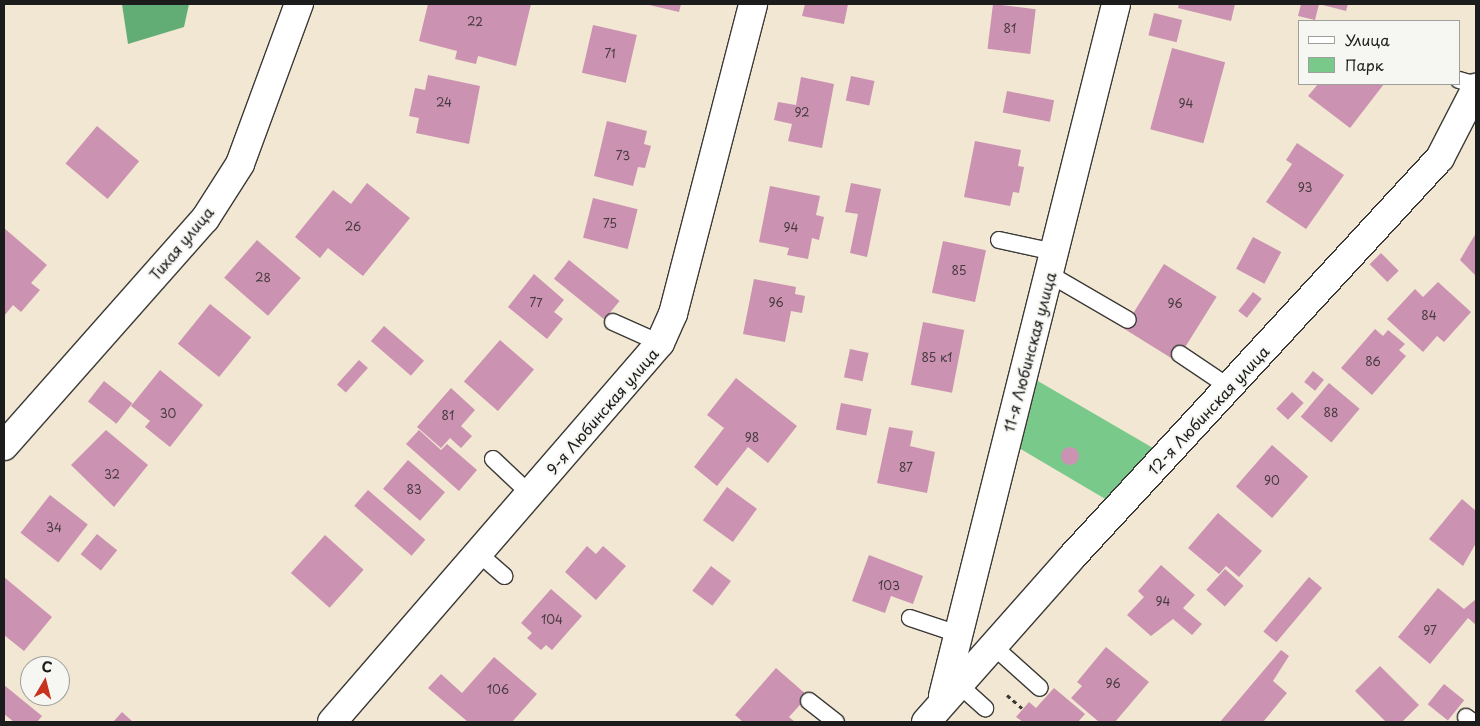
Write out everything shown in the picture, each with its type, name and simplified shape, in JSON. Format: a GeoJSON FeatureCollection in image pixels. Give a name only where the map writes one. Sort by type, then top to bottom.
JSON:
{"type":"FeatureCollection","features":[{"type":"Feature","properties":{"kind":"street","name":"Тихая улица"},"geometry":{"type":"LineString","coordinates":[[4,446],[205,219],[240,164],[299,4]]}},
{"type":"Feature","properties":{"kind":"street","name":"9-я Любинская улица"},"geometry":{"type":"LineString","coordinates":[[332,722],[660,344],[673,314],[753,4]]}},
{"type":"Feature","properties":{"kind":"street","name":"11-я Любинская улица"},"geometry":{"type":"LineString","coordinates":[[950,692],[958,634],[1116,4]]}},
{"type":"Feature","properties":{"kind":"street","name":"12-я Любинская улица"},"geometry":{"type":"LineString","coordinates":[[926,722],[992,645],[1440,158],[1476,86]]}},
{"type":"Feature","properties":{"kind":"lane"},"geometry":{"type":"LineString","coordinates":[[1460,80],[1476,86]]}},
{"type":"Feature","properties":{"kind":"lane"},"geometry":{"type":"LineString","coordinates":[[999,240],[1052,263],[1128,320]]}},
{"type":"Feature","properties":{"kind":"lane"},"geometry":{"type":"LineString","coordinates":[[613,322],[660,344]]}},
{"type":"Feature","properties":{"kind":"lane"},"geometry":{"type":"LineString","coordinates":[[1180,354],[1229,387]]}},
{"type":"Feature","properties":{"kind":"lane"},"geometry":{"type":"LineString","coordinates":[[493,459],[530,494]]}},
{"type":"Feature","properties":{"kind":"lane"},"geometry":{"type":"LineString","coordinates":[[478,553],[504,576]]}},
{"type":"Feature","properties":{"kind":"lane"},"geometry":{"type":"LineString","coordinates":[[910,618],[958,634]]}},
{"type":"Feature","properties":{"kind":"lane"},"geometry":{"type":"LineString","coordinates":[[992,645],[1040,688]]}},
{"type":"Feature","properties":{"kind":"lane"},"geometry":{"type":"LineString","coordinates":[[950,692],[985,708]]}},
{"type":"Feature","properties":{"kind":"lane"},"geometry":{"type":"LineString","coordinates":[[809,701],[836,722]]}},
{"type":"Feature","properties":{"kind":"path"},"geometry":{"type":"LineString","coordinates":[[1007,695],[1023,709]]}},
{"type":"Feature","properties":{"kind":"green space"},"geometry":{"type":"Polygon","coordinates":[[[122,4],[189,4],[184,27],[128,44],[122,4]]]}},
{"type":"Feature","properties":{"kind":"green space"},"geometry":{"type":"Polygon","coordinates":[[[1031,377],[1153,448],[1107,500],[1014,445],[1031,377]]]}},
{"type":"Feature","properties":{"kind":"building"},"geometry":{"type":"Polygon","coordinates":[[[428,4],[531,4],[516,66],[478,56],[476,64],[455,59],[457,51],[419,41],[428,4]]]}},
{"type":"Feature","properties":{"kind":"building"},"geometry":{"type":"Polygon","coordinates":[[[645,4],[681,4],[679,12],[645,4]]]}},
{"type":"Feature","properties":{"kind":"building"},"geometry":{"type":"Polygon","coordinates":[[[805,4],[848,4],[844,24],[802,16],[805,4]]]}},
{"type":"Feature","properties":{"kind":"building"},"geometry":{"type":"Polygon","coordinates":[[[993,4],[1036,9],[1030,54],[988,49],[993,4]]]}},
{"type":"Feature","properties":{"kind":"building"},"geometry":{"type":"Polygon","coordinates":[[[1179,4],[1235,4],[1231,21],[1178,8],[1179,4]]]}},
{"type":"Feature","properties":{"kind":"building"},"geometry":{"type":"Polygon","coordinates":[[[1301,4],[1319,4],[1315,20],[1298,16],[1301,4]]]}},
{"type":"Feature","properties":{"kind":"building"},"geometry":{"type":"Polygon","coordinates":[[[1319,4],[1348,4],[1346,11],[1319,4]]]}},
{"type":"Feature","properties":{"kind":"building"},"geometry":{"type":"Polygon","coordinates":[[[1154,13],[1182,20],[1177,42],[1148,35],[1154,13]]]}},
{"type":"Feature","properties":{"kind":"building"},"geometry":{"type":"Polygon","coordinates":[[[593,25],[637,35],[626,83],[582,73],[593,25]]]}},
{"type":"Feature","properties":{"kind":"building"},"geometry":{"type":"Polygon","coordinates":[[[1172,48],[1225,62],[1203,143],[1150,129],[1172,48]]]}},
{"type":"Feature","properties":{"kind":"building"},"geometry":{"type":"Polygon","coordinates":[[[428,75],[480,86],[469,144],[416,133],[419,118],[409,116],[415,88],[425,90],[428,75]]]}},
{"type":"Feature","properties":{"kind":"building"},"geometry":{"type":"Polygon","coordinates":[[[851,76],[874,81],[869,105],[846,100],[851,76]]]}},
{"type":"Feature","properties":{"kind":"building"},"geometry":{"type":"Polygon","coordinates":[[[801,77],[834,84],[822,148],[788,141],[792,124],[774,120],[778,102],[796,105],[801,77]]]}},
{"type":"Feature","properties":{"kind":"building"},"geometry":{"type":"Polygon","coordinates":[[[1317,85],[1383,85],[1350,128],[1308,96],[1317,85]]]}},
{"type":"Feature","properties":{"kind":"building"},"geometry":{"type":"Polygon","coordinates":[[[1007,91],[1054,100],[1050,122],[1003,113],[1007,91]]]}},
{"type":"Feature","properties":{"kind":"building"},"geometry":{"type":"Polygon","coordinates":[[[607,121],[647,131],[644,144],[651,146],[645,168],[638,167],[633,186],[594,176],[607,121]]]}},
{"type":"Feature","properties":{"kind":"building"},"geometry":{"type":"Polygon","coordinates":[[[97,126],[139,161],[108,199],[66,164],[97,126]]]}},
{"type":"Feature","properties":{"kind":"building"},"geometry":{"type":"Polygon","coordinates":[[[975,141],[1021,150],[1018,166],[1024,167],[1019,193],[1013,192],[1010,206],[964,197],[975,141]]]}},
{"type":"Feature","properties":{"kind":"building"},"geometry":{"type":"Polygon","coordinates":[[[1297,143],[1344,175],[1306,229],[1266,202],[1292,164],[1286,160],[1297,143]]]}},
{"type":"Feature","properties":{"kind":"building"},"geometry":{"type":"Polygon","coordinates":[[[367,183],[410,218],[363,276],[328,248],[320,258],[295,237],[333,190],[351,204],[367,183]]]}},
{"type":"Feature","properties":{"kind":"building"},"geometry":{"type":"Polygon","coordinates":[[[851,183],[881,189],[867,257],[850,253],[858,214],[845,212],[851,183]]]}},
{"type":"Feature","properties":{"kind":"building"},"geometry":{"type":"Polygon","coordinates":[[[770,186],[820,196],[816,215],[824,217],[819,240],[812,238],[808,259],[787,255],[789,248],[759,242],[770,186]]]}},
{"type":"Feature","properties":{"kind":"building"},"geometry":{"type":"Polygon","coordinates":[[[593,198],[638,209],[628,249],[583,238],[593,198]]]}},
{"type":"Feature","properties":{"kind":"building"},"geometry":{"type":"Polygon","coordinates":[[[4,228],[47,265],[31,283],[40,290],[21,312],[13,305],[4,316],[4,228]]]}},
{"type":"Feature","properties":{"kind":"building"},"geometry":{"type":"Polygon","coordinates":[[[1476,233],[1476,276],[1460,260],[1476,233]]]}},
{"type":"Feature","properties":{"kind":"building"},"geometry":{"type":"Polygon","coordinates":[[[1253,237],[1281,252],[1264,284],[1236,269],[1253,237]]]}},
{"type":"Feature","properties":{"kind":"building"},"geometry":{"type":"Polygon","coordinates":[[[257,240],[301,278],[268,316],[224,278],[257,240]]]}},
{"type":"Feature","properties":{"kind":"building"},"geometry":{"type":"Polygon","coordinates":[[[943,241],[986,250],[975,302],[932,293],[943,241]]]}},
{"type":"Feature","properties":{"kind":"building"},"geometry":{"type":"Polygon","coordinates":[[[1381,253],[1399,271],[1387,282],[1370,264],[1381,253]]]}},
{"type":"Feature","properties":{"kind":"building"},"geometry":{"type":"Polygon","coordinates":[[[569,260],[620,301],[604,320],[554,279],[569,260]]]}},
{"type":"Feature","properties":{"kind":"building"},"geometry":{"type":"Polygon","coordinates":[[[1164,264],[1217,297],[1176,361],[1124,328],[1164,264]]]}},
{"type":"Feature","properties":{"kind":"building"},"geometry":{"type":"Polygon","coordinates":[[[534,274],[564,300],[554,312],[563,319],[547,339],[508,307],[534,274]]]}},
{"type":"Feature","properties":{"kind":"building"},"geometry":{"type":"Polygon","coordinates":[[[754,279],[796,287],[795,294],[805,296],[802,313],[791,311],[785,342],[743,334],[754,279]]]}},
{"type":"Feature","properties":{"kind":"building"},"geometry":{"type":"Polygon","coordinates":[[[1438,282],[1471,312],[1444,342],[1437,336],[1423,352],[1387,319],[1415,289],[1423,297],[1438,282]]]}},
{"type":"Feature","properties":{"kind":"building"},"geometry":{"type":"Polygon","coordinates":[[[1253,292],[1262,299],[1247,318],[1238,311],[1253,292]]]}},
{"type":"Feature","properties":{"kind":"building"},"geometry":{"type":"Polygon","coordinates":[[[210,304],[251,337],[219,377],[178,344],[210,304]]]}},
{"type":"Feature","properties":{"kind":"building"},"geometry":{"type":"Polygon","coordinates":[[[923,322],[964,330],[952,393],[911,385],[923,322]]]}},
{"type":"Feature","properties":{"kind":"building"},"geometry":{"type":"Polygon","coordinates":[[[384,326],[424,361],[411,376],[371,341],[384,326]]]}},
{"type":"Feature","properties":{"kind":"building"},"geometry":{"type":"Polygon","coordinates":[[[1375,329],[1383,336],[1388,330],[1405,344],[1399,350],[1406,356],[1372,395],[1341,368],[1375,329]]]}},
{"type":"Feature","properties":{"kind":"building"},"geometry":{"type":"Polygon","coordinates":[[[500,340],[534,370],[498,411],[464,382],[500,340]]]}},
{"type":"Feature","properties":{"kind":"building"},"geometry":{"type":"Polygon","coordinates":[[[850,349],[869,353],[863,381],[844,377],[850,349]]]}},
{"type":"Feature","properties":{"kind":"building"},"geometry":{"type":"Polygon","coordinates":[[[359,360],[368,368],[346,393],[337,385],[359,360]]]}},
{"type":"Feature","properties":{"kind":"building"},"geometry":{"type":"Polygon","coordinates":[[[160,370],[203,405],[170,447],[145,427],[150,421],[131,406],[160,370]]]}},
{"type":"Feature","properties":{"kind":"building"},"geometry":{"type":"Polygon","coordinates":[[[1313,371],[1324,380],[1315,391],[1304,382],[1313,371]]]}},
{"type":"Feature","properties":{"kind":"building"},"geometry":{"type":"Polygon","coordinates":[[[736,378],[797,426],[768,463],[748,447],[717,486],[694,467],[724,428],[707,415],[736,378]]]}},
{"type":"Feature","properties":{"kind":"building"},"geometry":{"type":"Polygon","coordinates":[[[104,381],[132,403],[116,424],[88,401],[104,381]]]}},
{"type":"Feature","properties":{"kind":"building"},"geometry":{"type":"Polygon","coordinates":[[[1329,383],[1360,409],[1331,442],[1301,417],[1329,383]]]}},
{"type":"Feature","properties":{"kind":"building"},"geometry":{"type":"Polygon","coordinates":[[[451,388],[475,410],[461,426],[472,436],[461,448],[450,438],[441,448],[417,427],[451,388]]]}},
{"type":"Feature","properties":{"kind":"building"},"geometry":{"type":"Polygon","coordinates":[[[1292,392],[1304,403],[1288,420],[1276,409],[1292,392]]]}},
{"type":"Feature","properties":{"kind":"building"},"geometry":{"type":"Polygon","coordinates":[[[841,403],[871,409],[866,435],[836,430],[841,403]]]}},
{"type":"Feature","properties":{"kind":"building"},"geometry":{"type":"Polygon","coordinates":[[[889,427],[913,431],[910,446],[935,452],[927,493],[877,483],[889,427]]]}},
{"type":"Feature","properties":{"kind":"building"},"geometry":{"type":"Polygon","coordinates":[[[106,430],[148,465],[114,507],[71,465],[106,430]]]}},
{"type":"Feature","properties":{"kind":"building"},"geometry":{"type":"Polygon","coordinates":[[[419,430],[441,450],[447,444],[477,470],[459,491],[406,444],[419,430]]]}},
{"type":"Feature","properties":{"kind":"building"},"geometry":{"type":"Polygon","coordinates":[[[1272,445],[1308,476],[1272,518],[1236,487],[1272,445]]]}},
{"type":"Feature","properties":{"kind":"building"},"geometry":{"type":"Polygon","coordinates":[[[1070,447],[1076,450],[1079,456],[1076,462],[1070,465],[1064,462],[1061,456],[1064,450],[1070,447]]]}},
{"type":"Feature","properties":{"kind":"building"},"geometry":{"type":"Polygon","coordinates":[[[408,460],[445,492],[420,521],[383,489],[408,460]]]}},
{"type":"Feature","properties":{"kind":"building"},"geometry":{"type":"Polygon","coordinates":[[[727,487],[757,509],[733,542],[703,520],[727,487]]]}},
{"type":"Feature","properties":{"kind":"building"},"geometry":{"type":"Polygon","coordinates":[[[368,490],[425,540],[412,556],[354,506],[368,490]]]}},
{"type":"Feature","properties":{"kind":"building"},"geometry":{"type":"Polygon","coordinates":[[[50,495],[88,525],[58,562],[20,533],[50,495]]]}},
{"type":"Feature","properties":{"kind":"building"},"geometry":{"type":"Polygon","coordinates":[[[1462,499],[1476,511],[1476,543],[1463,566],[1429,539],[1462,499]]]}},
{"type":"Feature","properties":{"kind":"building"},"geometry":{"type":"Polygon","coordinates":[[[1218,513],[1262,551],[1239,577],[1226,566],[1219,574],[1188,548],[1218,513]]]}},
{"type":"Feature","properties":{"kind":"building"},"geometry":{"type":"Polygon","coordinates":[[[97,534],[117,550],[101,571],[81,554],[97,534]]]}},
{"type":"Feature","properties":{"kind":"building"},"geometry":{"type":"Polygon","coordinates":[[[325,535],[364,570],[330,608],[291,573],[325,535]]]}},
{"type":"Feature","properties":{"kind":"building"},"geometry":{"type":"Polygon","coordinates":[[[587,546],[596,554],[603,546],[626,566],[596,600],[565,572],[587,546]]]}},
{"type":"Feature","properties":{"kind":"building"},"geometry":{"type":"Polygon","coordinates":[[[869,555],[923,576],[913,604],[891,596],[885,613],[852,601],[869,555]]]}},
{"type":"Feature","properties":{"kind":"building"},"geometry":{"type":"Polygon","coordinates":[[[1161,565],[1195,595],[1183,608],[1202,624],[1192,635],[1173,619],[1151,636],[1127,615],[1144,597],[1138,591],[1161,565]]]}},
{"type":"Feature","properties":{"kind":"building"},"geometry":{"type":"Polygon","coordinates":[[[711,566],[731,581],[712,606],[692,591],[711,566]]]}},
{"type":"Feature","properties":{"kind":"building"},"geometry":{"type":"Polygon","coordinates":[[[1225,569],[1244,586],[1225,607],[1206,590],[1225,569]]]}},
{"type":"Feature","properties":{"kind":"building"},"geometry":{"type":"Polygon","coordinates":[[[4,577],[52,617],[24,651],[4,635],[4,577]]]}},
{"type":"Feature","properties":{"kind":"building"},"geometry":{"type":"Polygon","coordinates":[[[1309,577],[1322,588],[1276,642],[1263,631],[1309,577]]]}},
{"type":"Feature","properties":{"kind":"building"},"geometry":{"type":"Polygon","coordinates":[[[1438,588],[1464,609],[1476,599],[1476,625],[1468,618],[1430,664],[1398,637],[1438,588]]]}},
{"type":"Feature","properties":{"kind":"building"},"geometry":{"type":"Polygon","coordinates":[[[551,589],[582,616],[552,650],[546,645],[541,650],[527,638],[532,633],[521,623],[551,589]]]}},
{"type":"Feature","properties":{"kind":"building"},"geometry":{"type":"Polygon","coordinates":[[[1106,647],[1149,682],[1115,722],[1099,722],[1071,698],[1082,686],[1077,682],[1106,647]]]}},
{"type":"Feature","properties":{"kind":"building"},"geometry":{"type":"Polygon","coordinates":[[[1281,650],[1289,656],[1273,681],[1287,693],[1263,722],[1220,722],[1281,650]]]}},
{"type":"Feature","properties":{"kind":"building"},"geometry":{"type":"Polygon","coordinates":[[[494,657],[537,694],[512,722],[468,722],[428,688],[441,674],[462,693],[494,657]]]}},
{"type":"Feature","properties":{"kind":"building"},"geometry":{"type":"Polygon","coordinates":[[[1380,666],[1419,705],[1402,722],[1386,722],[1355,691],[1380,666]]]}},
{"type":"Feature","properties":{"kind":"building"},"geometry":{"type":"Polygon","coordinates":[[[776,668],[808,696],[789,717],[795,722],[743,722],[735,715],[776,668]]]}},
{"type":"Feature","properties":{"kind":"building"},"geometry":{"type":"Polygon","coordinates":[[[1444,684],[1464,700],[1448,721],[1428,704],[1444,684]]]}},
{"type":"Feature","properties":{"kind":"building"},"geometry":{"type":"Polygon","coordinates":[[[4,685],[20,698],[20,706],[30,706],[42,716],[37,722],[14,722],[4,714],[4,685]]]}},
{"type":"Feature","properties":{"kind":"building"},"geometry":{"type":"Polygon","coordinates":[[[1054,688],[1085,714],[1078,722],[1023,722],[1016,717],[1029,702],[1036,708],[1054,688]]]}},
{"type":"Feature","properties":{"kind":"building"},"geometry":{"type":"Polygon","coordinates":[[[122,712],[133,722],[113,722],[122,712]]]}}]}
